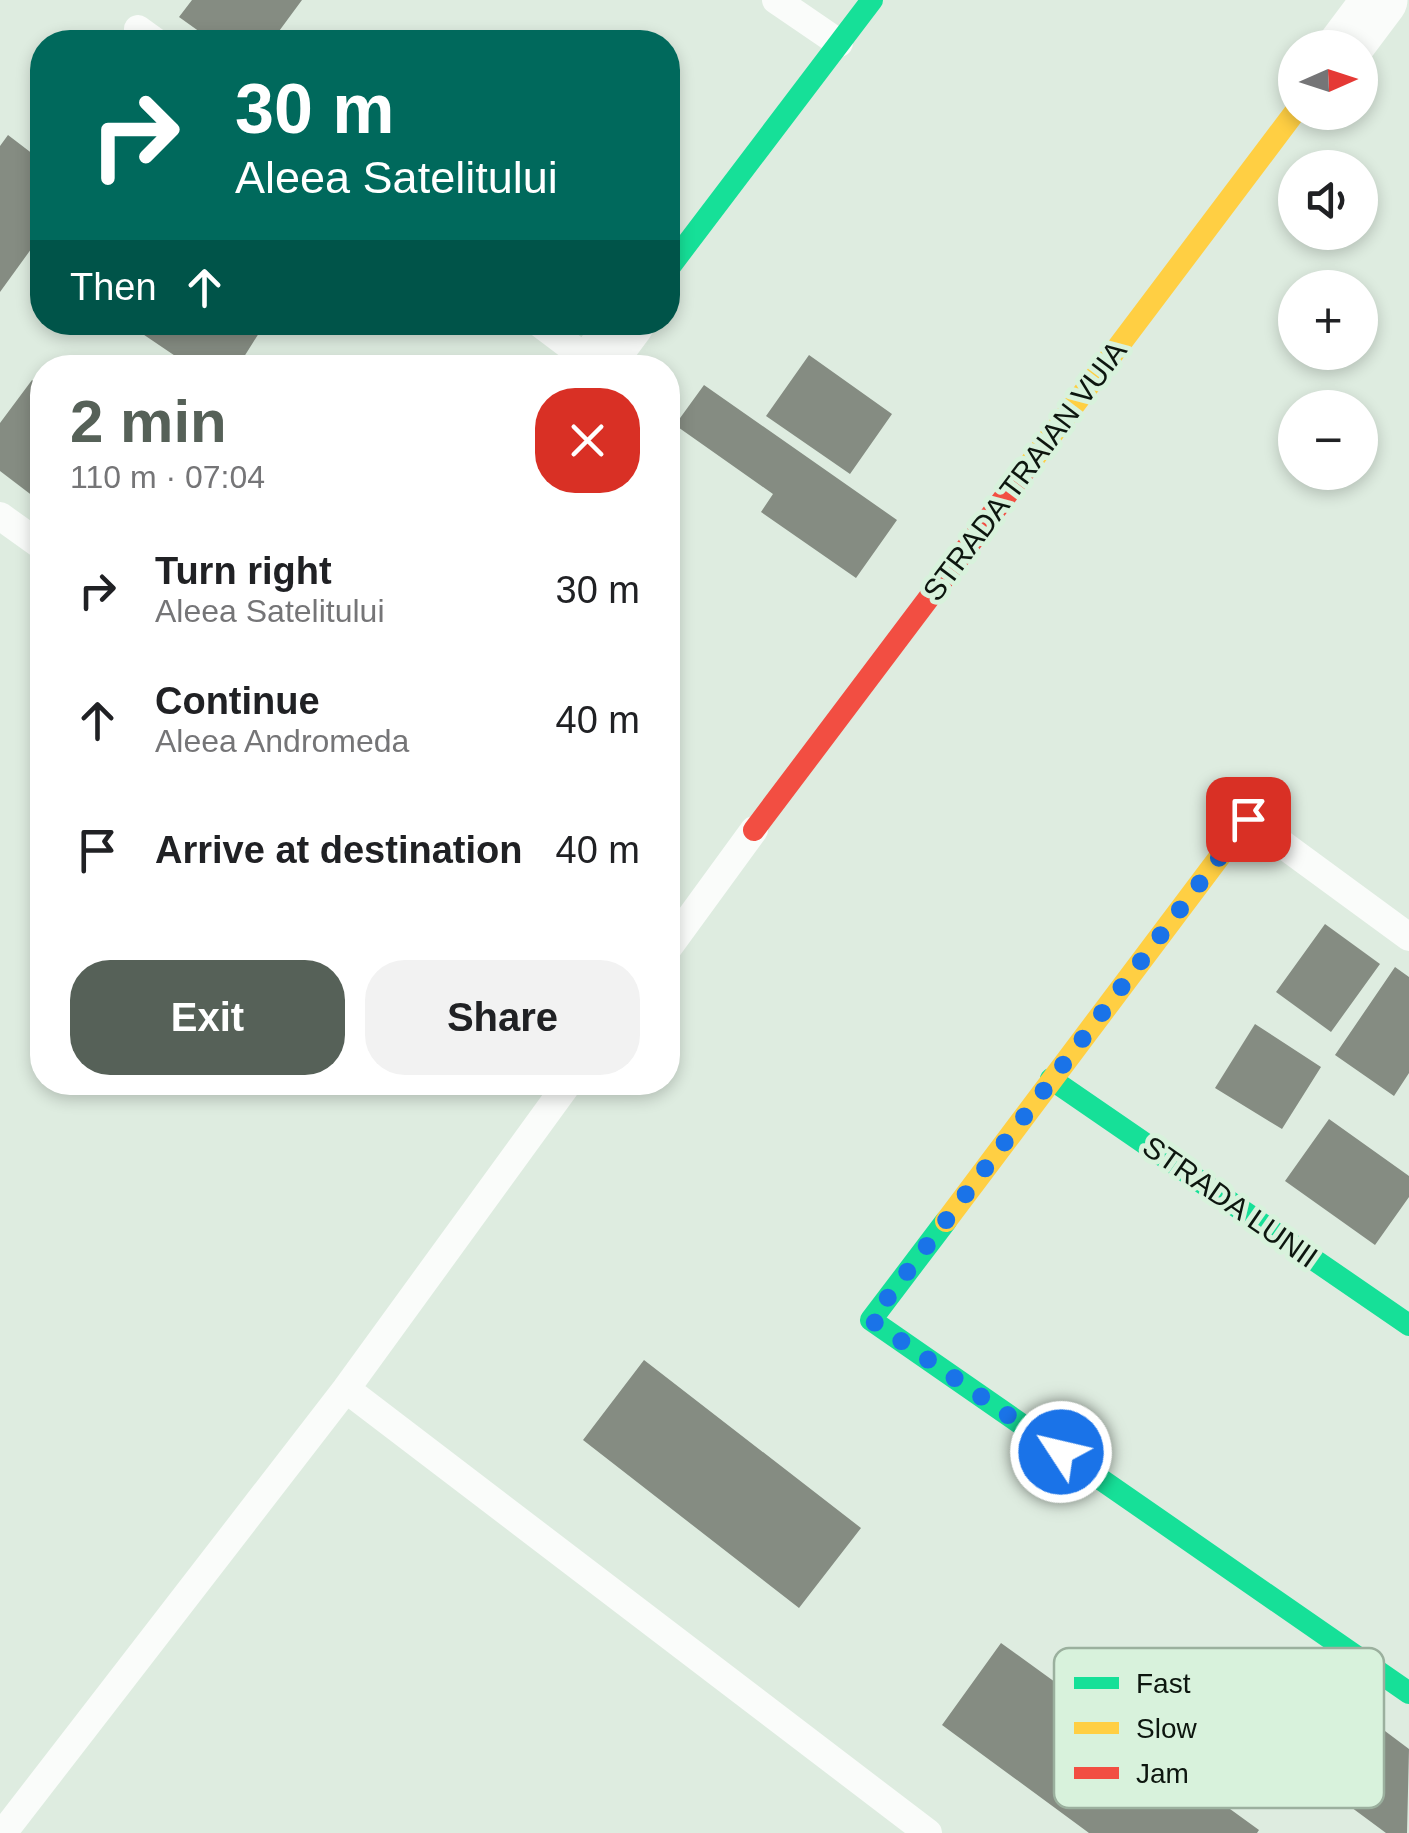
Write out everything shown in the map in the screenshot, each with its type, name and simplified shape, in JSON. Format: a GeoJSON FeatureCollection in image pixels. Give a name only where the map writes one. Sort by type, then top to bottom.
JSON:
{"type":"FeatureCollection","features":[{"type":"Feature","properties":{"kind":"street"},"geometry":{"type":"LineString","coordinates":[[680,253],[872,0]]}},
{"type":"Feature","properties":{"kind":"street"},"geometry":{"type":"LineString","coordinates":[[1358,30],[1380,0]]}},
{"type":"Feature","properties":{"kind":"street","name":"STRADA TRAIAN VUIA"},"geometry":{"type":"LineString","coordinates":[[754,830],[1281,130]]}},
{"type":"Feature","properties":{"kind":"street"},"geometry":{"type":"LineString","coordinates":[[1248,819],[871,1320],[1344,1648]]}},
{"type":"Feature","properties":{"kind":"street","name":"STRADA LUNII"},"geometry":{"type":"LineString","coordinates":[[1052,1079],[1409,1325]]}},
{"type":"Feature","properties":{"kind":"street"},"geometry":{"type":"LineString","coordinates":[[1384,1676],[1409,1693]]}},
{"type":"Feature","properties":{"kind":"lane"},"geometry":{"type":"LineString","coordinates":[[776,0],[839,43]]}},
{"type":"Feature","properties":{"kind":"lane"},"geometry":{"type":"LineString","coordinates":[[581,335],[611,344]]}},
{"type":"Feature","properties":{"kind":"lane"},"geometry":{"type":"LineString","coordinates":[[0,516],[30,537]]}},
{"type":"Feature","properties":{"kind":"lane"},"geometry":{"type":"LineString","coordinates":[[1248,819],[1409,937]]}},
{"type":"Feature","properties":{"kind":"lane"},"geometry":{"type":"LineString","coordinates":[[680,932],[754,830]]}},
{"type":"Feature","properties":{"kind":"lane"},"geometry":{"type":"LineString","coordinates":[[2,1833],[346,1390],[560,1095]]}},
{"type":"Feature","properties":{"kind":"lane"},"geometry":{"type":"LineString","coordinates":[[346,1390],[928,1833]]}},
{"type":"Feature","properties":{"kind":"building"},"geometry":{"type":"Polygon","coordinates":[[[192,0],[302,0],[280,30],[197,30],[179,17],[192,0]]]}},
{"type":"Feature","properties":{"kind":"building"},"geometry":{"type":"Polygon","coordinates":[[[8,135],[30,152],[30,251],[0,292],[0,146],[8,135]]]}},
{"type":"Feature","properties":{"kind":"building"},"geometry":{"type":"Polygon","coordinates":[[[144,335],[258,335],[245,355],[174,355],[144,335]]]}},
{"type":"Feature","properties":{"kind":"building"},"geometry":{"type":"Polygon","coordinates":[[[809,355],[892,414],[850,474],[766,416],[809,355]]]}},
{"type":"Feature","properties":{"kind":"building"},"geometry":{"type":"Polygon","coordinates":[[[30,383],[30,494],[0,471],[0,423],[30,383]]]}},
{"type":"Feature","properties":{"kind":"building"},"geometry":{"type":"Polygon","coordinates":[[[704,385],[897,520],[856,578],[761,512],[773,494],[680,429],[680,418],[704,385]]]}},
{"type":"Feature","properties":{"kind":"building"},"geometry":{"type":"Polygon","coordinates":[[[1325,924],[1380,964],[1331,1032],[1276,992],[1325,924]]]}},
{"type":"Feature","properties":{"kind":"building"},"geometry":{"type":"Polygon","coordinates":[[[1395,967],[1409,977],[1409,1073],[1394,1096],[1335,1055],[1395,967]]]}},
{"type":"Feature","properties":{"kind":"building"},"geometry":{"type":"Polygon","coordinates":[[[1255,1024],[1321,1067],[1282,1129],[1215,1088],[1255,1024]]]}},
{"type":"Feature","properties":{"kind":"building"},"geometry":{"type":"Polygon","coordinates":[[[1329,1119],[1409,1176],[1409,1197],[1375,1245],[1285,1181],[1329,1119]]]}},
{"type":"Feature","properties":{"kind":"building"},"geometry":{"type":"Polygon","coordinates":[[[644,1360],[861,1528],[799,1608],[583,1440],[644,1360]]]}},
{"type":"Feature","properties":{"kind":"building"},"geometry":{"type":"Polygon","coordinates":[[[1001,1643],[1054,1681],[1054,1807],[942,1725],[1001,1643]]]}},
{"type":"Feature","properties":{"kind":"building"},"geometry":{"type":"Polygon","coordinates":[[[1384,1732],[1409,1749],[1407,1833],[1386,1833],[1352,1808],[1384,1808],[1384,1732]]]}},
{"type":"Feature","properties":{"kind":"building"},"geometry":{"type":"Polygon","coordinates":[[[1055,1808],[1229,1808],[1259,1830],[1257,1833],[1089,1833],[1055,1808]]]}},
{"type":"Feature","properties":{"kind":"traffic: fast"},"geometry":{"type":"LineString","coordinates":[[680,253],[872,0]]}},
{"type":"Feature","properties":{"kind":"traffic: fast"},"geometry":{"type":"LineString","coordinates":[[1051,1079],[1409,1325]]}},
{"type":"Feature","properties":{"kind":"traffic: fast"},"geometry":{"type":"LineString","coordinates":[[946,1221],[871,1320],[1344,1648]]}},
{"type":"Feature","properties":{"kind":"traffic: fast"},"geometry":{"type":"LineString","coordinates":[[1384,1676],[1409,1693]]}},
{"type":"Feature","properties":{"kind":"traffic: slow"},"geometry":{"type":"LineString","coordinates":[[1026,469],[1281,130]]}},
{"type":"Feature","properties":{"kind":"traffic: slow"},"geometry":{"type":"LineString","coordinates":[[946,1221],[1248,819]]}},
{"type":"Feature","properties":{"kind":"traffic: jam"},"geometry":{"type":"LineString","coordinates":[[754,830],[1026,469]]}},
{"type":"Feature","properties":{"kind":"route"},"geometry":{"type":"LineString","coordinates":[[1061,1452],[871,1320],[1248,819]]}}]}
